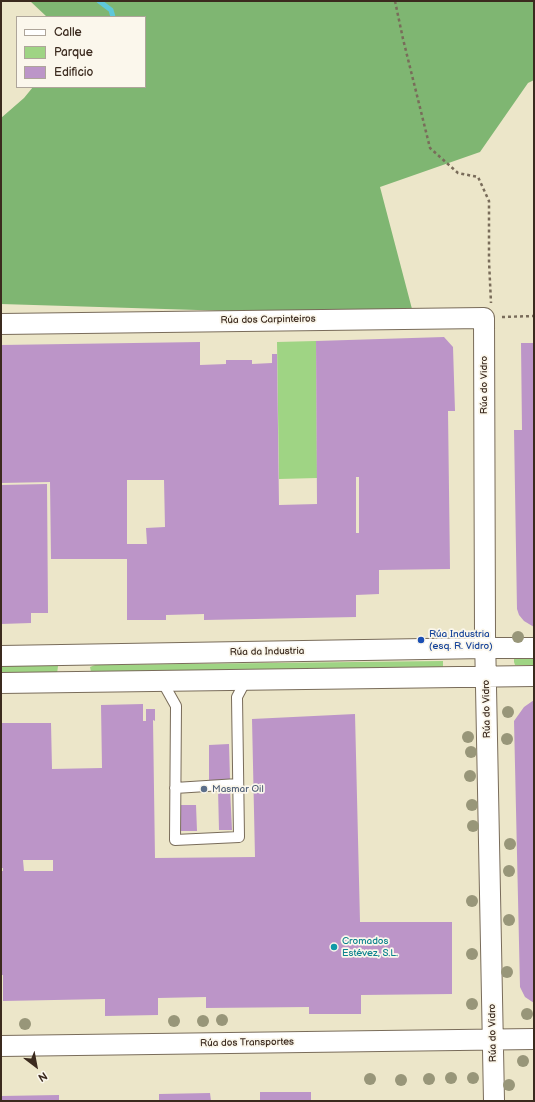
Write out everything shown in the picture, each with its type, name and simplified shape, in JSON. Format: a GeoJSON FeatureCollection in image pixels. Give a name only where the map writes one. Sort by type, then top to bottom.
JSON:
{"type":"FeatureCollection","features":[{"type":"Feature","properties":{"kind":"street","name":"Rúa dos Carpinteiros"},"geometry":{"type":"LineString","coordinates":[[1,324],[488,317]]}},
{"type":"Feature","properties":{"kind":"street","name":"Rúa do Vidro"},"geometry":{"type":"LineString","coordinates":[[488,317],[485,648],[494,1101]]}},
{"type":"Feature","properties":{"kind":"street","name":"Rúa da Industria"},"geometry":{"type":"LineString","coordinates":[[1,656],[534,648]]}},
{"type":"Feature","properties":{"kind":"street"},"geometry":{"type":"LineString","coordinates":[[77,682],[78,655]]}},
{"type":"Feature","properties":{"kind":"street"},"geometry":{"type":"LineString","coordinates":[[1,683],[534,676]]}},
{"type":"Feature","properties":{"kind":"street","name":"Rúa dos Transportes"},"geometry":{"type":"LineString","coordinates":[[1,1046],[534,1039]]}},
{"type":"Feature","properties":{"kind":"lane"},"geometry":{"type":"LineString","coordinates":[[162,681],[176,706],[175,840],[239,837],[237,697],[246,680]]}},
{"type":"Feature","properties":{"kind":"lane"},"geometry":{"type":"LineString","coordinates":[[175,788],[238,784]]}},
{"type":"Feature","properties":{"kind":"path"},"geometry":{"type":"LineString","coordinates":[[396,1],[403,39],[430,148],[458,173],[478,177],[490,201],[488,317],[534,316]]}},
{"type":"Feature","properties":{"kind":"green space"},"geometry":{"type":"Polygon","coordinates":[[[30,1],[534,1],[534,80],[528,83],[480,152],[380,187],[412,309],[230,311],[1,304],[1,118],[24,98],[32,88],[146,88],[146,16],[46,16],[30,1]]]}},
{"type":"Feature","properties":{"kind":"green space"},"geometry":{"type":"Polygon","coordinates":[[[316,341],[317,478],[279,479],[277,342],[316,341]]]}},
{"type":"Feature","properties":{"kind":"green space"},"geometry":{"type":"Polygon","coordinates":[[[534,658],[534,665],[515,665],[514,659],[534,658]]]}},
{"type":"Feature","properties":{"kind":"green space"},"geometry":{"type":"Polygon","coordinates":[[[443,661],[443,669],[91,672],[90,667],[95,665],[443,661]]]}},
{"type":"Feature","properties":{"kind":"green space"},"geometry":{"type":"Polygon","coordinates":[[[1,665],[58,666],[57,674],[1,673],[1,665]]]}},
{"type":"Feature","properties":{"kind":"building"},"geometry":{"type":"Polygon","coordinates":[[[444,337],[453,347],[455,411],[448,411],[450,569],[379,570],[379,594],[356,595],[356,617],[204,620],[204,614],[166,615],[166,620],[127,620],[127,559],[51,559],[50,482],[1,483],[1,345],[200,342],[200,365],[226,364],[226,360],[252,360],[252,364],[272,363],[272,354],[277,354],[279,505],[317,504],[316,341],[444,337]],[[356,477],[356,533],[359,533],[359,477],[356,477]],[[127,480],[127,544],[147,544],[146,528],[165,527],[164,480],[127,480]]]}},
{"type":"Feature","properties":{"kind":"building"},"geometry":{"type":"Polygon","coordinates":[[[521,343],[534,343],[534,627],[524,621],[519,615],[517,609],[514,430],[522,430],[521,343]]]}},
{"type":"Feature","properties":{"kind":"building"},"geometry":{"type":"Polygon","coordinates":[[[47,484],[48,613],[31,613],[31,623],[1,624],[1,485],[47,484]]]}},
{"type":"Feature","properties":{"kind":"building"},"geometry":{"type":"Polygon","coordinates":[[[534,700],[534,1003],[525,997],[520,987],[514,721],[524,707],[534,700]]]}},
{"type":"Feature","properties":{"kind":"building"},"geometry":{"type":"Polygon","coordinates":[[[143,704],[143,721],[146,721],[146,709],[155,709],[155,721],[153,720],[155,858],[255,857],[252,719],[355,714],[360,922],[452,922],[452,994],[361,995],[361,1014],[309,1014],[309,1007],[206,1008],[206,997],[158,998],[158,1015],[105,1016],[105,999],[3,1001],[3,975],[1,975],[1,871],[3,871],[3,868],[1,868],[1,723],[51,723],[52,769],[102,768],[101,705],[143,704]],[[23,860],[24,871],[53,871],[53,860],[23,860]]]}},
{"type":"Feature","properties":{"kind":"building"},"geometry":{"type":"Polygon","coordinates":[[[229,744],[230,780],[209,781],[209,745],[229,744]]]}},
{"type":"Feature","properties":{"kind":"building"},"geometry":{"type":"Polygon","coordinates":[[[218,789],[230,789],[232,830],[219,830],[218,789]]]}},
{"type":"Feature","properties":{"kind":"building"},"geometry":{"type":"Polygon","coordinates":[[[179,805],[196,805],[197,831],[180,831],[179,805]]]}},
{"type":"Feature","properties":{"kind":"building"},"geometry":{"type":"Polygon","coordinates":[[[260,1092],[311,1092],[311,1101],[260,1101],[260,1092]]]}},
{"type":"Feature","properties":{"kind":"building"},"geometry":{"type":"Polygon","coordinates":[[[210,1093],[211,1101],[159,1101],[159,1094],[210,1093]]]}},
{"type":"Feature","properties":{"kind":"building"},"geometry":{"type":"Polygon","coordinates":[[[59,1095],[59,1101],[1,1101],[1,1096],[59,1095]]]}},
{"type":"Feature","properties":{"kind":"waterway"},"geometry":{"type":"LineString","coordinates":[[99,1],[111,10],[113,16]]}},
{"type":"Feature","properties":{"kind":"place","name":"Rúa Industria (esq. R. Vidro)"},"geometry":{"type":"Point","coordinates":[421,640]}},
{"type":"Feature","properties":{"kind":"place","name":"Masmar Oil"},"geometry":{"type":"Point","coordinates":[204,789]}},
{"type":"Feature","properties":{"kind":"place","name":"Cromados Estévez, S.L."},"geometry":{"type":"Point","coordinates":[334,947]}}]}
